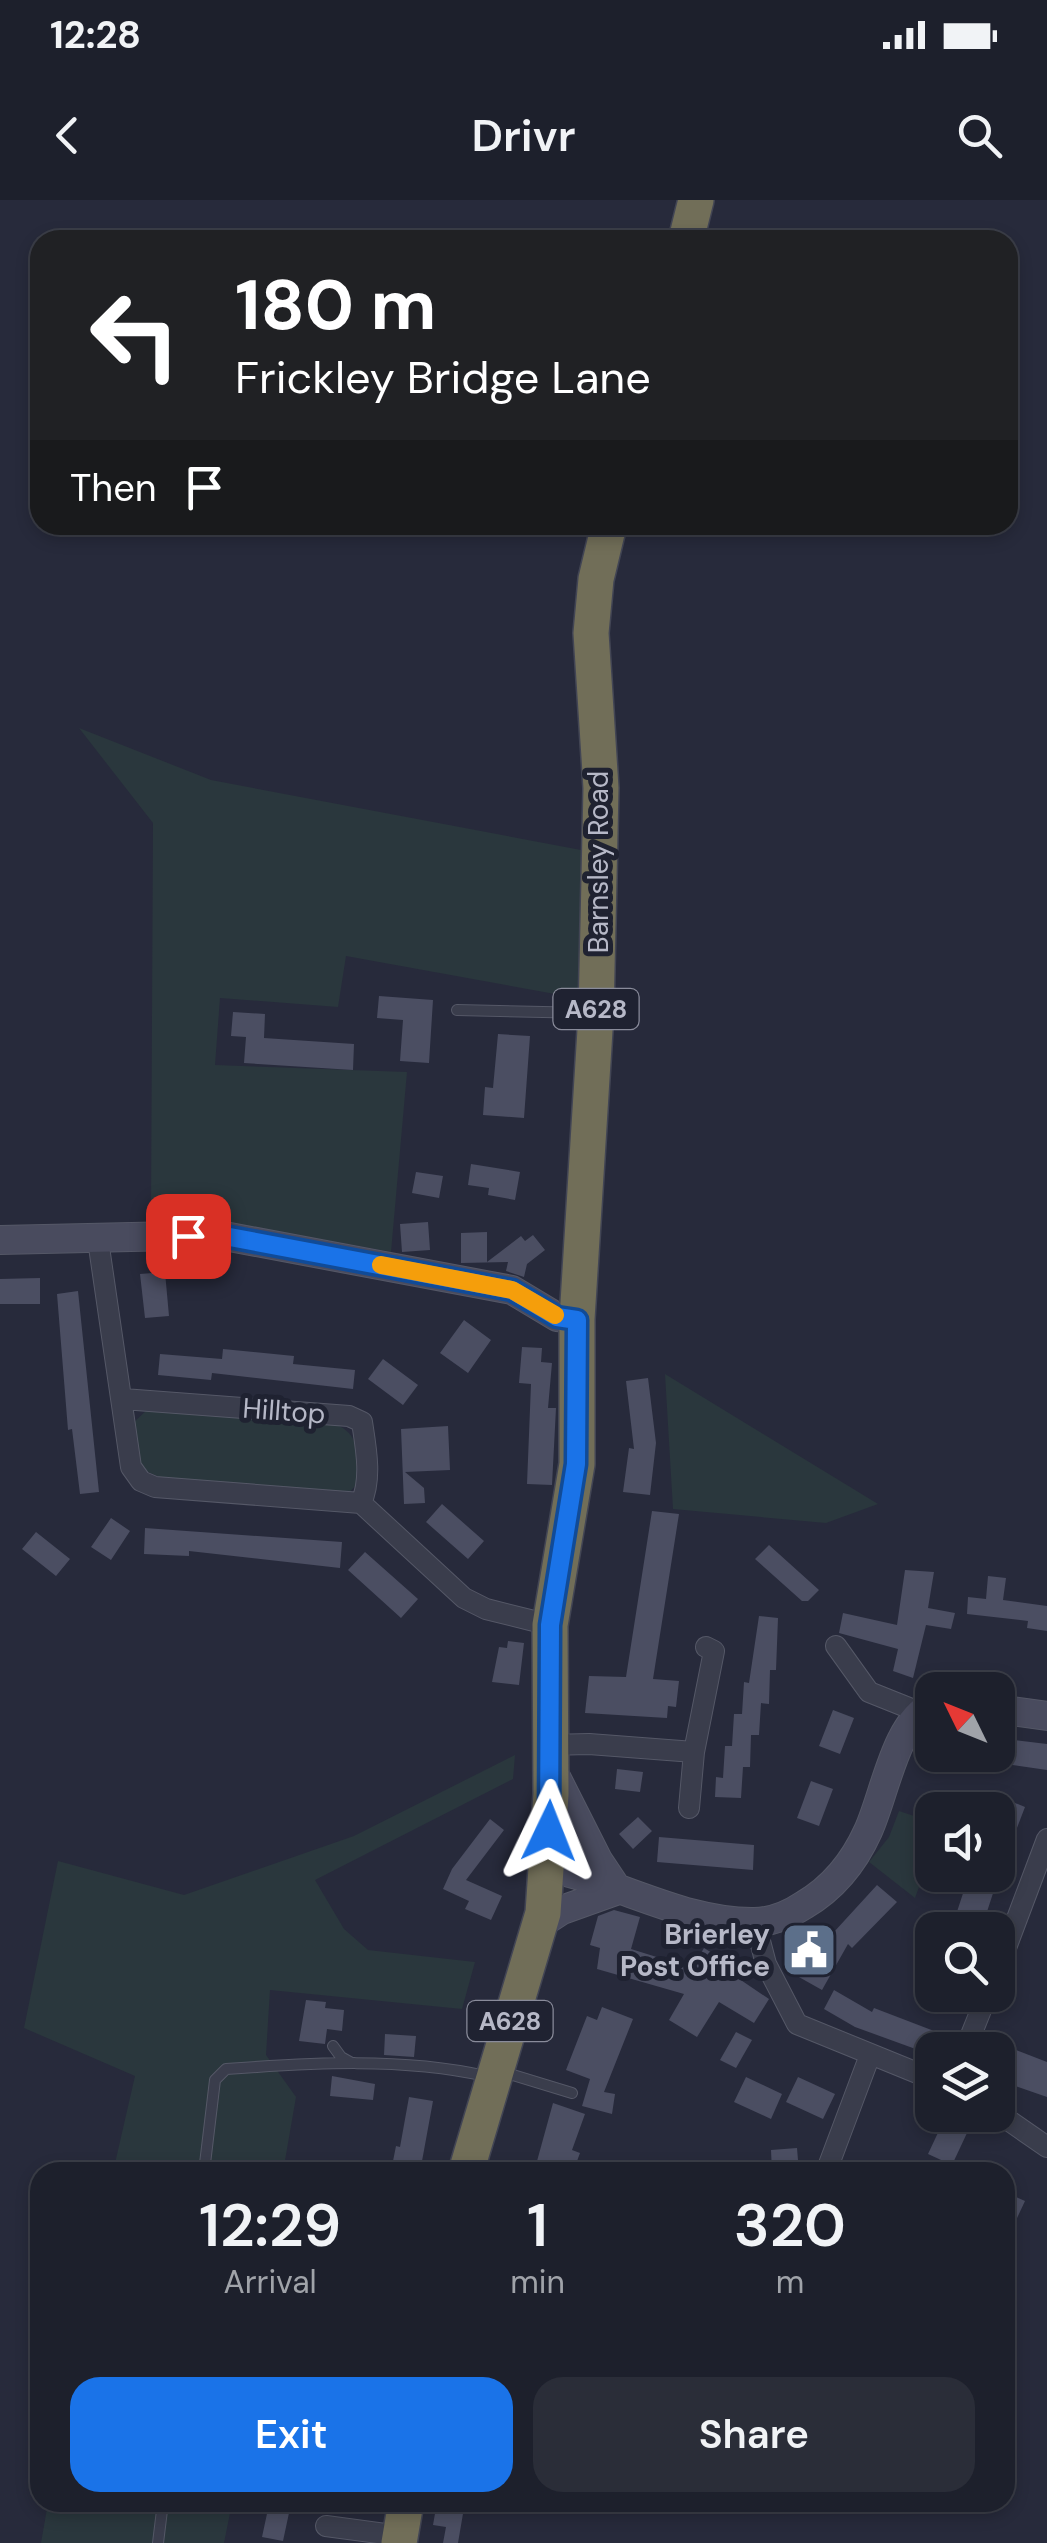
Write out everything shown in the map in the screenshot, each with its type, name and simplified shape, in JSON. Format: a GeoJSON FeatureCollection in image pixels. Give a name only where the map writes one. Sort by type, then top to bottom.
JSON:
{"type":"FeatureCollection","features":[{"type":"Feature","properties":{"kind":"highway"},"geometry":{"type":"LineString","coordinates":[[688,230],[696,200]]}},
{"type":"Feature","properties":{"kind":"highway","name":"Barnsley Road"},"geometry":{"type":"LineString","coordinates":[[577,1320],[596,1014],[601,788],[591,633],[596,579],[607,535]]}},
{"type":"Feature","properties":{"kind":"highway","name":"A628"},"geometry":{"type":"LineString","coordinates":[[469,2162],[539,1926],[548,1868],[550,1625],[576,1464],[577,1320]]}},
{"type":"Feature","properties":{"kind":"street"},"geometry":{"type":"LineString","coordinates":[[0,1240],[219,1235],[512,1290],[557,1317],[577,1320]]}},
{"type":"Feature","properties":{"kind":"street"},"geometry":{"type":"LineString","coordinates":[[98,1240],[131,1467],[141,1481],[155,1487],[361,1503],[464,1598],[550,1625]]}},
{"type":"Feature","properties":{"kind":"street","name":"Hilltop"},"geometry":{"type":"LineString","coordinates":[[122,1399],[349,1416],[362,1422],[365,1440],[367,1489],[361,1503]]}},
{"type":"Feature","properties":{"kind":"street"},"geometry":{"type":"LineString","coordinates":[[836,1646],[869,1692],[915,1706]]}},
{"type":"Feature","properties":{"kind":"street"},"geometry":{"type":"LineString","coordinates":[[689,1808],[694,1752],[714,1651],[706,1647]]}},
{"type":"Feature","properties":{"kind":"street"},"geometry":{"type":"LineString","coordinates":[[1015,1711],[1047,1716]]}},
{"type":"Feature","properties":{"kind":"street"},"geometry":{"type":"LineString","coordinates":[[548,1868],[720,1920],[755,1922],[788,1916],[822,1894],[850,1864],[868,1832],[908,1727],[915,1720]]}},
{"type":"Feature","properties":{"kind":"street"},"geometry":{"type":"LineString","coordinates":[[618,1890],[598,1860],[549,1755],[589,1744],[694,1752]]}},
{"type":"Feature","properties":{"kind":"street"},"geometry":{"type":"LineString","coordinates":[[1015,1924],[1047,1839]]}},
{"type":"Feature","properties":{"kind":"street"},"geometry":{"type":"LineString","coordinates":[[539,1926],[562,1910],[618,1890]]}},
{"type":"Feature","properties":{"kind":"street"},"geometry":{"type":"LineString","coordinates":[[755,1922],[766,1964],[797,2024],[915,2072]]}},
{"type":"Feature","properties":{"kind":"street"},"geometry":{"type":"LineString","coordinates":[[830,2162],[870,2055]]}},
{"type":"Feature","properties":{"kind":"street"},"geometry":{"type":"LineString","coordinates":[[1015,2124],[1047,2147]]}},
{"type":"Feature","properties":{"kind":"street"},"geometry":{"type":"LineString","coordinates":[[326,2526],[402,2527]]}},
{"type":"Feature","properties":{"kind":"lane"},"geometry":{"type":"LineString","coordinates":[[458,1010],[596,1014]]}},
{"type":"Feature","properties":{"kind":"lane"},"geometry":{"type":"LineString","coordinates":[[333,2046],[340,2057],[354,2064]]}},
{"type":"Feature","properties":{"kind":"lane"},"geometry":{"type":"LineString","coordinates":[[206,2162],[219,2072],[258,2066],[354,2064],[429,2068],[493,2074],[572,2094]]}},
{"type":"Feature","properties":{"kind":"lane"},"geometry":{"type":"LineString","coordinates":[[158,2543],[162,2512]]}},
{"type":"Feature","properties":{"kind":"shaded area"},"geometry":{"type":"Polygon","coordinates":[[[79,728],[211,780],[581,850],[588,1000],[346,956],[338,1007],[220,998],[215,1065],[407,1072],[391,1252],[151,1208],[153,823],[79,728]]]}},
{"type":"Feature","properties":{"kind":"shaded area"},"geometry":{"type":"Polygon","coordinates":[[[665,1374],[878,1504],[826,1523],[673,1509],[665,1374]]]}},
{"type":"Feature","properties":{"kind":"shaded area"},"geometry":{"type":"Polygon","coordinates":[[[147,1410],[337,1425],[354,1442],[358,1483],[345,1497],[165,1480],[142,1469],[133,1423],[147,1410]]]}},
{"type":"Feature","properties":{"kind":"shaded area"},"geometry":{"type":"Polygon","coordinates":[[[515,1755],[513,1779],[315,1880],[344,1929],[368,1950],[475,1962],[462,2009],[270,1990],[266,2055],[296,2097],[285,2162],[115,2162],[135,2076],[24,2028],[58,1861],[184,1895],[354,1836],[515,1755]]]}},
{"type":"Feature","properties":{"kind":"shaded area"},"geometry":{"type":"Polygon","coordinates":[[[899,1811],[915,1816],[915,1898],[869,1862],[889,1837],[899,1811]]]}},
{"type":"Feature","properties":{"kind":"shaded area"},"geometry":{"type":"Polygon","coordinates":[[[46,2512],[230,2512],[224,2543],[41,2543],[46,2512]]]}},
{"type":"Feature","properties":{"kind":"building"},"geometry":{"type":"Polygon","coordinates":[[[379,996],[433,1000],[429,1063],[400,1061],[403,1020],[377,1018],[379,996]]]}},
{"type":"Feature","properties":{"kind":"building"},"geometry":{"type":"Polygon","coordinates":[[[233,1012],[265,1014],[264,1038],[354,1044],[353,1070],[244,1063],[246,1037],[231,1036],[233,1012]]]}},
{"type":"Feature","properties":{"kind":"building"},"geometry":{"type":"Polygon","coordinates":[[[498,1034],[530,1036],[524,1118],[483,1115],[485,1087],[493,1088],[498,1034]]]}},
{"type":"Feature","properties":{"kind":"building"},"geometry":{"type":"Polygon","coordinates":[[[471,1164],[520,1172],[515,1200],[488,1195],[489,1188],[468,1185],[471,1164]]]}},
{"type":"Feature","properties":{"kind":"building"},"geometry":{"type":"Polygon","coordinates":[[[416,1172],[443,1176],[439,1198],[412,1193],[416,1172]]]}},
{"type":"Feature","properties":{"kind":"building"},"geometry":{"type":"Polygon","coordinates":[[[428,1222],[430,1250],[402,1252],[400,1224],[428,1222]]]}},
{"type":"Feature","properties":{"kind":"building"},"geometry":{"type":"Polygon","coordinates":[[[487,1232],[487,1262],[521,1236],[525,1241],[533,1235],[545,1250],[527,1264],[524,1277],[506,1271],[508,1262],[461,1263],[461,1233],[487,1232]]]}},
{"type":"Feature","properties":{"kind":"building"},"geometry":{"type":"Polygon","coordinates":[[[165,1272],[169,1316],[145,1318],[140,1274],[165,1272]]]}},
{"type":"Feature","properties":{"kind":"building"},"geometry":{"type":"Polygon","coordinates":[[[40,1278],[40,1304],[0,1304],[0,1279],[40,1278]]]}},
{"type":"Feature","properties":{"kind":"building"},"geometry":{"type":"Polygon","coordinates":[[[78,1291],[99,1492],[80,1494],[72,1429],[68,1430],[57,1294],[78,1291]]]}},
{"type":"Feature","properties":{"kind":"building"},"geometry":{"type":"Polygon","coordinates":[[[464,1320],[491,1340],[468,1373],[440,1353],[464,1320]]]}},
{"type":"Feature","properties":{"kind":"building"},"geometry":{"type":"Polygon","coordinates":[[[522,1347],[542,1348],[541,1362],[552,1363],[548,1408],[556,1408],[552,1485],[527,1484],[531,1384],[519,1383],[522,1347]]]}},
{"type":"Feature","properties":{"kind":"building"},"geometry":{"type":"Polygon","coordinates":[[[223,1349],[294,1356],[293,1364],[355,1370],[353,1389],[212,1373],[211,1380],[158,1375],[160,1354],[222,1359],[223,1349]]]}},
{"type":"Feature","properties":{"kind":"building"},"geometry":{"type":"Polygon","coordinates":[[[383,1359],[418,1385],[403,1405],[368,1379],[383,1359]]]}},
{"type":"Feature","properties":{"kind":"building"},"geometry":{"type":"Polygon","coordinates":[[[648,1378],[656,1443],[650,1495],[623,1492],[629,1448],[634,1449],[626,1381],[648,1378]]]}},
{"type":"Feature","properties":{"kind":"building"},"geometry":{"type":"Polygon","coordinates":[[[448,1426],[450,1470],[405,1472],[424,1488],[425,1503],[404,1504],[401,1429],[448,1426]]]}},
{"type":"Feature","properties":{"kind":"building"},"geometry":{"type":"Polygon","coordinates":[[[442,1504],[484,1541],[468,1559],[426,1522],[442,1504]]]}},
{"type":"Feature","properties":{"kind":"building"},"geometry":{"type":"Polygon","coordinates":[[[652,1511],[679,1514],[653,1679],[679,1681],[676,1707],[668,1706],[667,1718],[585,1713],[589,1676],[626,1677],[652,1511]]]}},
{"type":"Feature","properties":{"kind":"building"},"geometry":{"type":"Polygon","coordinates":[[[111,1518],[130,1531],[111,1560],[91,1547],[111,1518]]]}},
{"type":"Feature","properties":{"kind":"building"},"geometry":{"type":"Polygon","coordinates":[[[145,1528],[342,1542],[340,1568],[189,1551],[189,1556],[144,1554],[145,1528]]]}},
{"type":"Feature","properties":{"kind":"building"},"geometry":{"type":"Polygon","coordinates":[[[36,1532],[70,1559],[56,1576],[22,1549],[36,1532]]]}},
{"type":"Feature","properties":{"kind":"building"},"geometry":{"type":"Polygon","coordinates":[[[769,1545],[819,1590],[808,1601],[802,1601],[755,1559],[769,1545]]]}},
{"type":"Feature","properties":{"kind":"building"},"geometry":{"type":"Polygon","coordinates":[[[365,1552],[418,1599],[401,1618],[348,1570],[365,1552]]]}},
{"type":"Feature","properties":{"kind":"building"},"geometry":{"type":"Polygon","coordinates":[[[905,1570],[934,1572],[928,1608],[955,1613],[951,1629],[926,1625],[913,1678],[893,1671],[898,1649],[839,1633],[843,1613],[897,1625],[905,1570]]]}},
{"type":"Feature","properties":{"kind":"building"},"geometry":{"type":"Polygon","coordinates":[[[988,1576],[1006,1578],[1003,1600],[1047,1606],[1047,1631],[1027,1628],[1028,1621],[967,1614],[968,1597],[986,1599],[988,1576]]]}},
{"type":"Feature","properties":{"kind":"building"},"geometry":{"type":"Polygon","coordinates":[[[759,1616],[778,1618],[776,1670],[770,1670],[769,1704],[761,1703],[759,1735],[751,1735],[750,1767],[743,1767],[741,1798],[715,1797],[716,1777],[723,1778],[725,1746],[732,1746],[734,1714],[742,1714],[744,1682],[749,1683],[759,1616]]]}},
{"type":"Feature","properties":{"kind":"building"},"geometry":{"type":"Polygon","coordinates":[[[508,1641],[524,1643],[519,1685],[492,1682],[499,1647],[507,1648],[508,1641]]]}},
{"type":"Feature","properties":{"kind":"building"},"geometry":{"type":"Polygon","coordinates":[[[833,1710],[854,1718],[840,1754],[819,1746],[833,1710]]]}},
{"type":"Feature","properties":{"kind":"building"},"geometry":{"type":"Polygon","coordinates":[[[1015,1740],[1047,1744],[1047,1770],[1015,1765],[1015,1740]]]}},
{"type":"Feature","properties":{"kind":"building"},"geometry":{"type":"Polygon","coordinates":[[[617,1769],[643,1772],[640,1792],[615,1789],[617,1769]]]}},
{"type":"Feature","properties":{"kind":"building"},"geometry":{"type":"Polygon","coordinates":[[[811,1781],[833,1789],[819,1826],[797,1818],[811,1781]]]}},
{"type":"Feature","properties":{"kind":"building"},"geometry":{"type":"Polygon","coordinates":[[[1015,1803],[1025,1807],[1015,1833],[1015,1803]]]}},
{"type":"Feature","properties":{"kind":"building"},"geometry":{"type":"Polygon","coordinates":[[[638,1817],[652,1831],[633,1849],[619,1834],[638,1817]]]}},
{"type":"Feature","properties":{"kind":"building"},"geometry":{"type":"Polygon","coordinates":[[[490,1819],[504,1830],[466,1880],[502,1896],[491,1920],[465,1909],[469,1901],[443,1889],[452,1869],[490,1819]]]}},
{"type":"Feature","properties":{"kind":"building"},"geometry":{"type":"Polygon","coordinates":[[[659,1837],[754,1845],[753,1870],[657,1862],[659,1837]]]}},
{"type":"Feature","properties":{"kind":"building"},"geometry":{"type":"Polygon","coordinates":[[[877,1885],[897,1902],[852,1948],[848,1944],[822,1990],[790,1972],[811,1936],[823,1944],[877,1885]]]}},
{"type":"Feature","properties":{"kind":"building"},"geometry":{"type":"Polygon","coordinates":[[[963,1892],[993,1892],[987,1912],[957,1912],[963,1892]]]}},
{"type":"Feature","properties":{"kind":"building"},"geometry":{"type":"Polygon","coordinates":[[[614,1910],[640,1917],[631,1949],[692,1968],[704,1948],[733,1966],[729,1972],[769,1999],[754,2023],[719,2002],[697,2037],[669,2020],[684,1994],[597,1969],[600,1948],[590,1945],[598,1916],[614,1910]]]}},
{"type":"Feature","properties":{"kind":"building"},"geometry":{"type":"Polygon","coordinates":[[[834,1990],[872,2012],[874,2008],[937,2032],[915,2032],[915,2049],[855,2027],[824,2009],[834,1990]]]}},
{"type":"Feature","properties":{"kind":"building"},"geometry":{"type":"Polygon","coordinates":[[[306,2000],[326,2002],[325,2008],[344,2010],[342,2031],[327,2029],[325,2044],[299,2041],[306,2000]]]}},
{"type":"Feature","properties":{"kind":"building"},"geometry":{"type":"Polygon","coordinates":[[[602,2007],[633,2019],[604,2092],[615,2094],[612,2114],[582,2106],[590,2079],[566,2070],[587,2016],[597,2020],[602,2007]]]}},
{"type":"Feature","properties":{"kind":"building"},"geometry":{"type":"Polygon","coordinates":[[[736,2032],[752,2040],[736,2068],[720,2060],[736,2032]]]}},
{"type":"Feature","properties":{"kind":"building"},"geometry":{"type":"Polygon","coordinates":[[[385,2034],[416,2036],[414,2057],[384,2055],[385,2034]]]}},
{"type":"Feature","properties":{"kind":"building"},"geometry":{"type":"Polygon","coordinates":[[[1015,2050],[1047,2062],[1047,2097],[1015,2086],[1015,2050]]]}},
{"type":"Feature","properties":{"kind":"building"},"geometry":{"type":"Polygon","coordinates":[[[332,2076],[375,2084],[373,2100],[330,2096],[332,2076]]]}},
{"type":"Feature","properties":{"kind":"building"},"geometry":{"type":"Polygon","coordinates":[[[746,2077],[782,2094],[771,2119],[734,2102],[746,2077]]]}},
{"type":"Feature","properties":{"kind":"building"},"geometry":{"type":"Polygon","coordinates":[[[798,2077],[835,2094],[823,2119],[786,2102],[798,2077]]]}},
{"type":"Feature","properties":{"kind":"building"},"geometry":{"type":"Polygon","coordinates":[[[409,2097],[433,2101],[422,2162],[393,2162],[396,2146],[400,2147],[409,2097]]]}},
{"type":"Feature","properties":{"kind":"building"},"geometry":{"type":"Polygon","coordinates":[[[553,2103],[585,2114],[572,2150],[580,2153],[577,2162],[537,2162],[553,2103]]]}},
{"type":"Feature","properties":{"kind":"building"},"geometry":{"type":"Polygon","coordinates":[[[938,2132],[967,2133],[953,2162],[928,2154],[938,2132]]]}},
{"type":"Feature","properties":{"kind":"building"},"geometry":{"type":"Polygon","coordinates":[[[797,2148],[798,2162],[772,2162],[771,2150],[797,2148]]]}},
{"type":"Feature","properties":{"kind":"building"},"geometry":{"type":"Polygon","coordinates":[[[1015,2196],[1025,2201],[1015,2222],[1015,2196]]]}},
{"type":"Feature","properties":{"kind":"building"},"geometry":{"type":"Polygon","coordinates":[[[267,2512],[289,2513],[283,2541],[262,2537],[267,2512]]]}},
{"type":"Feature","properties":{"kind":"building"},"geometry":{"type":"Polygon","coordinates":[[[435,2512],[463,2512],[458,2543],[443,2543],[446,2527],[433,2525],[435,2512]]]}},
{"type":"Feature","properties":{"kind":"slow traffic"},"geometry":{"type":"LineString","coordinates":[[381,1265],[512,1290],[555,1315]]}},
{"type":"Feature","properties":{"kind":"place","name":"Brierley Post Office"},"geometry":{"type":"Point","coordinates":[809,1950]}},
{"type":"Feature","properties":{"kind":"route"},"geometry":{"type":"LineString","coordinates":[[188,1236],[219,1235],[512,1290],[557,1317],[577,1320],[576,1464],[550,1625],[549,1831]]}}]}
